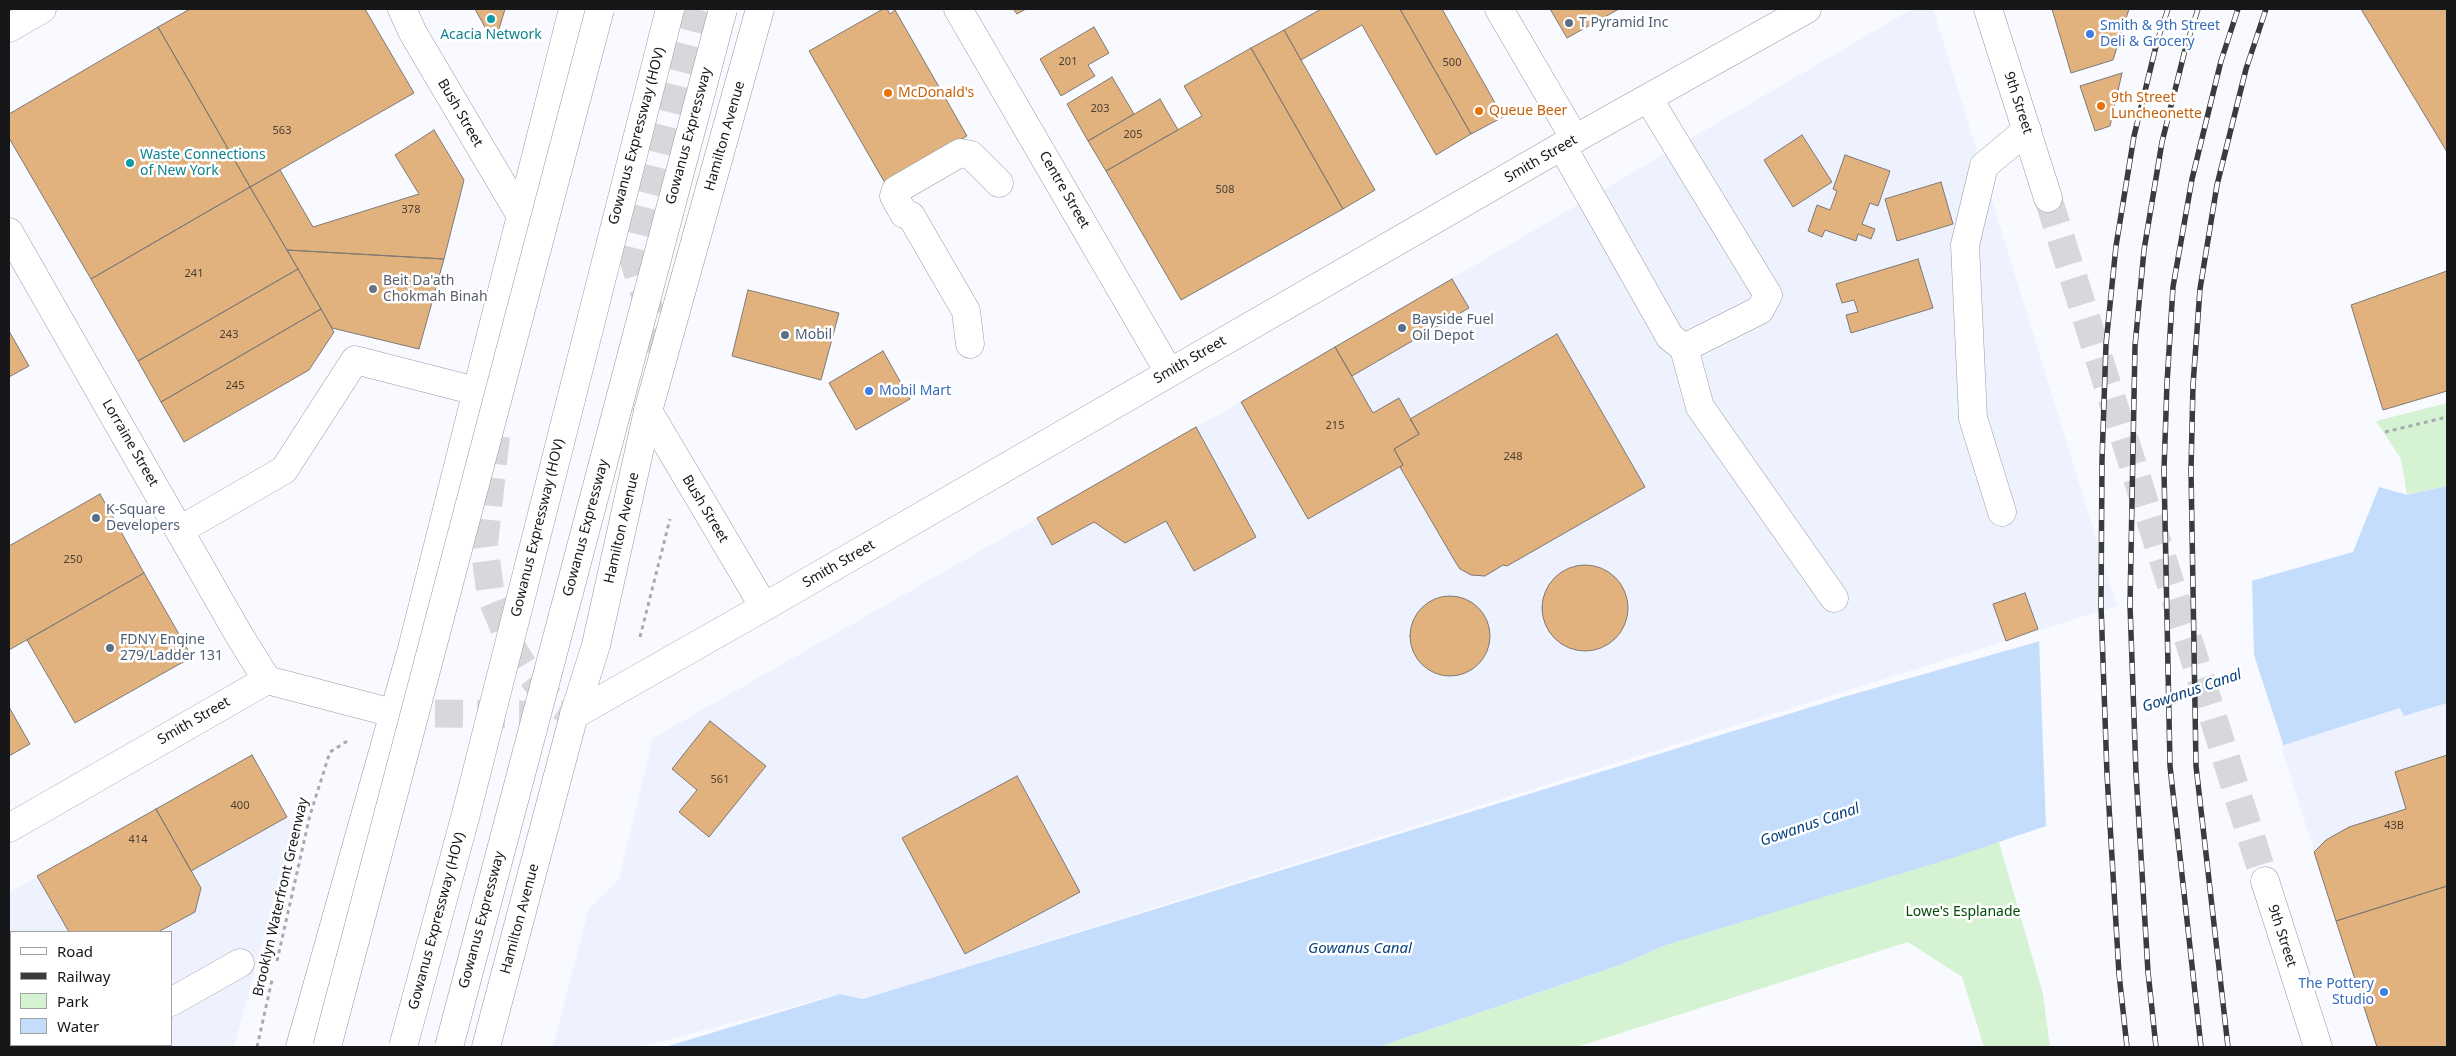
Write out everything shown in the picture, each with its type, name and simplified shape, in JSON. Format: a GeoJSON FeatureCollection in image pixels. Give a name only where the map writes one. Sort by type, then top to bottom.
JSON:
{"type":"FeatureCollection","features":[{"type":"Feature","properties":{"kind":"main road"},"geometry":{"type":"LineString","coordinates":[[9,28],[42,9]]}},
{"type":"Feature","properties":{"kind":"main road","name":"Bush Street"},"geometry":{"type":"LineString","coordinates":[[402,9],[413,33],[521,216]]}},
{"type":"Feature","properties":{"kind":"main road"},"geometry":{"type":"LineString","coordinates":[[300,1047],[414,639],[573,9]]}},
{"type":"Feature","properties":{"kind":"main road"},"geometry":{"type":"LineString","coordinates":[[327,1047],[600,9]]}},
{"type":"Feature","properties":{"kind":"main road","name":"Gowanus Expressway (HOV)"},"geometry":{"type":"LineString","coordinates":[[403,1047],[466,814],[631,155],[670,9]]}},
{"type":"Feature","properties":{"kind":"main road","name":"Gowanus Expressway"},"geometry":{"type":"LineString","coordinates":[[449,1047],[723,9]]}},
{"type":"Feature","properties":{"kind":"main road","name":"Hamilton Avenue"},"geometry":{"type":"LineString","coordinates":[[486,1047],[574,715],[596,644],[648,411],[760,9]]}},
{"type":"Feature","properties":{"kind":"main road","name":"Centre Street"},"geometry":{"type":"LineString","coordinates":[[958,9],[1169,372]]}},
{"type":"Feature","properties":{"kind":"main road"},"geometry":{"type":"LineString","coordinates":[[1500,9],[1670,337],[1684,348],[1700,407],[1834,598]]}},
{"type":"Feature","properties":{"kind":"main road","name":"Smith Street"},"geometry":{"type":"LineString","coordinates":[[574,715],[764,608],[1169,372],[1568,143],[1807,9]]}},
{"type":"Feature","properties":{"kind":"main road","name":"9th Street"},"geometry":{"type":"LineString","coordinates":[[1988,9],[2048,198]]}},
{"type":"Feature","properties":{"kind":"main road"},"geometry":{"type":"LineString","coordinates":[[1648,98],[1768,295],[1760,310],[1684,348]]}},
{"type":"Feature","properties":{"kind":"main road"},"geometry":{"type":"LineString","coordinates":[[2002,512],[1973,418],[1964,245],[1984,166],[2027,130]]}},
{"type":"Feature","properties":{"kind":"main road"},"geometry":{"type":"LineString","coordinates":[[970,344],[966,311],[911,216],[904,214],[894,196],[896,190],[960,153],[971,155],[999,182]]}},
{"type":"Feature","properties":{"kind":"main road","name":"Lorraine Street"},"geometry":{"type":"LineString","coordinates":[[9,232],[239,635],[267,680]]}},
{"type":"Feature","properties":{"kind":"main road"},"geometry":{"type":"LineString","coordinates":[[180,530],[284,470],[355,360],[476,391]]}},
{"type":"Feature","properties":{"kind":"main road","name":"Bush Street"},"geometry":{"type":"LineString","coordinates":[[648,411],[764,608]]}},
{"type":"Feature","properties":{"kind":"main road"},"geometry":{"type":"LineString","coordinates":[[267,680],[393,713]]}},
{"type":"Feature","properties":{"kind":"main road","name":"Smith Street"},"geometry":{"type":"LineString","coordinates":[[9,828],[267,680]]}},
{"type":"Feature","properties":{"kind":"main road","name":"9th Street"},"geometry":{"type":"LineString","coordinates":[[2265,881],[2318,1047]]}},
{"type":"Feature","properties":{"kind":"main road"},"geometry":{"type":"LineString","coordinates":[[172,1001],[240,963]]}},
{"type":"Feature","properties":{"kind":"path"},"geometry":{"type":"LineString","coordinates":[[2385,432],[2443,418],[2447,419]]}},
{"type":"Feature","properties":{"kind":"path"},"geometry":{"type":"LineString","coordinates":[[639,643],[671,514]]}},
{"type":"Feature","properties":{"kind":"path","name":"Brooklyn Waterfront Greenway"},"geometry":{"type":"LineString","coordinates":[[257,1047],[310,815],[330,752]]}},
{"type":"Feature","properties":{"kind":"shaded area"},"geometry":{"type":"Polygon","coordinates":[[[1912,9],[1933,9],[2117,606],[863,999],[840,994],[640,1047],[553,1047],[589,908],[619,879],[653,738],[1241,402],[1912,9]]]}},
{"type":"Feature","properties":{"kind":"shaded area"},"geometry":{"type":"Polygon","coordinates":[[[2447,703],[2447,1047],[2376,1047],[2281,746],[2401,708],[2404,716],[2447,703]]]}},
{"type":"Feature","properties":{"kind":"shaded area"},"geometry":{"type":"Polygon","coordinates":[[[252,755],[293,826],[234,1047],[9,1047],[9,893],[252,755]]]}},
{"type":"Feature","properties":{"kind":"green space"},"geometry":{"type":"Polygon","coordinates":[[[2447,403],[2447,486],[2407,495],[2401,459],[2376,421],[2447,403]]]}},
{"type":"Feature","properties":{"kind":"green space","name":"Lowe's Esplanade"},"geometry":{"type":"Polygon","coordinates":[[[1999,842],[2043,994],[2050,1047],[1984,1047],[1962,977],[1908,942],[1577,1047],[1382,1047],[1620,965],[1666,945],[1999,842]]]}},
{"type":"Feature","properties":{"kind":"water","name":"Gowanus Canal"},"geometry":{"type":"Polygon","coordinates":[[[2447,486],[2447,703],[2404,716],[2400,708],[2281,746],[1949,859],[1666,945],[1620,965],[1382,1047],[665,1047],[840,994],[863,999],[1847,696],[2353,552],[2379,487],[2407,495],[2447,486]]]}},
{"type":"Feature","properties":{"kind":"pier"},"geometry":{"type":"Polygon","coordinates":[[[2252,578],[2254,655],[2284,747],[2046,828],[2039,638],[2252,578]]]}},
{"type":"Feature","properties":{"kind":"building"},"geometry":{"type":"Polygon","coordinates":[[[190,9],[365,9],[414,93],[250,187],[158,27],[190,9]]]}},
{"type":"Feature","properties":{"kind":"building","name":"Acacia Network"},"geometry":{"type":"Polygon","coordinates":[[[475,9],[505,9],[499,29],[486,29],[475,9]]]}},
{"type":"Feature","properties":{"kind":"building","name":"McDonald's"},"geometry":{"type":"Polygon","coordinates":[[[883,9],[887,9],[890,14],[895,10],[967,136],[885,183],[809,51],[883,9]]]}},
{"type":"Feature","properties":{"kind":"building"},"geometry":{"type":"Polygon","coordinates":[[[1013,9],[1026,9],[1017,14],[1013,9]]]}},
{"type":"Feature","properties":{"kind":"building"},"geometry":{"type":"Polygon","coordinates":[[[1321,9],[1400,9],[1471,134],[1436,155],[1362,25],[1301,60],[1284,30],[1321,9]]]}},
{"type":"Feature","properties":{"kind":"building"},"geometry":{"type":"Polygon","coordinates":[[[1400,9],[1442,9],[1503,117],[1471,134],[1400,9]]]}},
{"type":"Feature","properties":{"kind":"building"},"geometry":{"type":"Polygon","coordinates":[[[1550,9],[1619,9],[1567,38],[1550,9]]]}},
{"type":"Feature","properties":{"kind":"building","name":"Smith & 9th Street Deli & Grocery"},"geometry":{"type":"Polygon","coordinates":[[[2052,9],[2129,9],[2113,60],[2071,73],[2052,9]]]}},
{"type":"Feature","properties":{"kind":"building"},"geometry":{"type":"Polygon","coordinates":[[[2361,9],[2447,9],[2447,152],[2361,9]]]}},
{"type":"Feature","properties":{"kind":"building","name":"Waste Connections of New York"},"geometry":{"type":"Polygon","coordinates":[[[158,27],[250,187],[91,279],[9,138],[9,114],[158,27]]]}},
{"type":"Feature","properties":{"kind":"building"},"geometry":{"type":"Polygon","coordinates":[[[1094,27],[1109,53],[1088,65],[1095,76],[1061,96],[1040,59],[1094,27]]]}},
{"type":"Feature","properties":{"kind":"building"},"geometry":{"type":"Polygon","coordinates":[[[1284,30],[1375,190],[1343,209],[1251,48],[1284,30]]]}},
{"type":"Feature","properties":{"kind":"building"},"geometry":{"type":"Polygon","coordinates":[[[1251,48],[1343,209],[1181,300],[1106,171],[1202,116],[1184,86],[1251,48]]]}},
{"type":"Feature","properties":{"kind":"building","name":"9th Street Luncheonette"},"geometry":{"type":"Polygon","coordinates":[[[2122,73],[2110,126],[2095,131],[2080,86],[2122,73]]]}},
{"type":"Feature","properties":{"kind":"building"},"geometry":{"type":"Polygon","coordinates":[[[1112,77],[1134,114],[1088,141],[1067,104],[1112,77]]]}},
{"type":"Feature","properties":{"kind":"building"},"geometry":{"type":"Polygon","coordinates":[[[1160,99],[1178,130],[1106,171],[1088,141],[1160,99]]]}},
{"type":"Feature","properties":{"kind":"building"},"geometry":{"type":"Polygon","coordinates":[[[434,130],[464,180],[444,259],[287,250],[250,187],[280,170],[313,227],[419,194],[395,155],[434,130]]]}},
{"type":"Feature","properties":{"kind":"building"},"geometry":{"type":"Polygon","coordinates":[[[1802,135],[1832,182],[1793,207],[1764,160],[1802,135]]]}},
{"type":"Feature","properties":{"kind":"building"},"geometry":{"type":"Polygon","coordinates":[[[1845,155],[1890,171],[1878,206],[1870,203],[1862,224],[1875,229],[1871,239],[1858,234],[1856,241],[1825,230],[1822,237],[1808,231],[1817,205],[1830,210],[1837,191],[1833,189],[1845,155]]]}},
{"type":"Feature","properties":{"kind":"building"},"geometry":{"type":"Polygon","coordinates":[[[1941,182],[1953,224],[1897,241],[1885,199],[1941,182]]]}},
{"type":"Feature","properties":{"kind":"building"},"geometry":{"type":"Polygon","coordinates":[[[250,187],[298,269],[138,361],[91,279],[250,187]]]}},
{"type":"Feature","properties":{"kind":"building","name":"Beit Da'ath Chokmah Binah"},"geometry":{"type":"Polygon","coordinates":[[[287,250],[444,259],[419,349],[332,328],[287,250]]]}},
{"type":"Feature","properties":{"kind":"building"},"geometry":{"type":"Polygon","coordinates":[[[1918,259],[1933,308],[1851,333],[1846,315],[1858,312],[1854,300],[1842,303],[1836,284],[1918,259]]]}},
{"type":"Feature","properties":{"kind":"building"},"geometry":{"type":"Polygon","coordinates":[[[298,269],[321,309],[161,402],[138,361],[298,269]]]}},
{"type":"Feature","properties":{"kind":"building"},"geometry":{"type":"Polygon","coordinates":[[[2447,271],[2447,391],[2383,410],[2351,305],[2447,271]]]}},
{"type":"Feature","properties":{"kind":"building","name":"Bayside Fuel Oil Depot"},"geometry":{"type":"Polygon","coordinates":[[[1452,279],[1469,308],[1352,376],[1335,347],[1452,279]]]}},
{"type":"Feature","properties":{"kind":"building","name":"Mobil"},"geometry":{"type":"Polygon","coordinates":[[[748,290],[839,313],[821,380],[732,356],[748,290]]]}},
{"type":"Feature","properties":{"kind":"building"},"geometry":{"type":"Polygon","coordinates":[[[321,309],[334,332],[309,370],[184,442],[161,402],[321,309]]]}},
{"type":"Feature","properties":{"kind":"building"},"geometry":{"type":"Polygon","coordinates":[[[9,331],[29,366],[9,377],[9,331]]]}},
{"type":"Feature","properties":{"kind":"building"},"geometry":{"type":"Polygon","coordinates":[[[1557,334],[1645,487],[1507,566],[1503,565],[1485,576],[1471,575],[1460,569],[1456,563],[1400,467],[1403,465],[1394,449],[1419,434],[1410,419],[1557,334]]]}},
{"type":"Feature","properties":{"kind":"building"},"geometry":{"type":"Polygon","coordinates":[[[1335,347],[1373,413],[1399,398],[1419,434],[1394,449],[1403,465],[1308,519],[1241,402],[1335,347]]]}},
{"type":"Feature","properties":{"kind":"building","name":"Mobil Mart"},"geometry":{"type":"Polygon","coordinates":[[[883,351],[910,399],[856,430],[829,383],[883,351]]]}},
{"type":"Feature","properties":{"kind":"building"},"geometry":{"type":"Polygon","coordinates":[[[1196,427],[1256,537],[1194,571],[1166,521],[1125,543],[1094,522],[1052,545],[1037,518],[1196,427]]]}},
{"type":"Feature","properties":{"kind":"building"},"geometry":{"type":"Polygon","coordinates":[[[100,494],[144,573],[9,650],[9,546],[100,494]]]}},
{"type":"Feature","properties":{"kind":"building"},"geometry":{"type":"Polygon","coordinates":[[[1585,565],[1601,569],[1615,578],[1624,592],[1628,608],[1624,624],[1615,638],[1601,647],[1585,651],[1569,647],[1555,638],[1546,624],[1542,608],[1546,592],[1555,578],[1569,569],[1585,565]]]}},
{"type":"Feature","properties":{"kind":"building","name":"FDNY Engine 279/Ladder 131"},"geometry":{"type":"Polygon","coordinates":[[[144,573],[192,657],[75,723],[27,640],[144,573]]]}},
{"type":"Feature","properties":{"kind":"building"},"geometry":{"type":"Polygon","coordinates":[[[2025,593],[2038,629],[2006,641],[1993,604],[2025,593]]]}},
{"type":"Feature","properties":{"kind":"building"},"geometry":{"type":"Polygon","coordinates":[[[1450,596],[1465,599],[1478,608],[1487,621],[1490,636],[1487,651],[1478,664],[1465,673],[1450,676],[1435,673],[1422,664],[1413,651],[1410,636],[1413,621],[1422,608],[1435,599],[1450,596]]]}},
{"type":"Feature","properties":{"kind":"building"},"geometry":{"type":"Polygon","coordinates":[[[9,707],[30,744],[9,756],[9,707]]]}},
{"type":"Feature","properties":{"kind":"building"},"geometry":{"type":"Polygon","coordinates":[[[710,721],[766,766],[709,837],[679,812],[697,790],[672,769],[710,721]]]}},
{"type":"Feature","properties":{"kind":"building"},"geometry":{"type":"Polygon","coordinates":[[[252,755],[287,817],[191,871],[156,809],[252,755]]]}},
{"type":"Feature","properties":{"kind":"building"},"geometry":{"type":"Polygon","coordinates":[[[2447,755],[2447,886],[2336,921],[2314,852],[2326,840],[2349,827],[2406,809],[2395,772],[2447,755]]]}},
{"type":"Feature","properties":{"kind":"building"},"geometry":{"type":"Polygon","coordinates":[[[1017,776],[1080,892],[965,954],[902,838],[1017,776]]]}},
{"type":"Feature","properties":{"kind":"building"},"geometry":{"type":"Polygon","coordinates":[[[156,809],[201,888],[195,912],[160,931],[68,931],[37,876],[156,809]]]}},
{"type":"Feature","properties":{"kind":"building"},"geometry":{"type":"Polygon","coordinates":[[[2447,886],[2447,1047],[2377,1047],[2336,921],[2447,886]]]}},
{"type":"Feature","properties":{"kind":"building"},"geometry":{"type":"Polygon","coordinates":[[[9,1040],[10,1046],[37,1047],[9,1047],[9,1040]]]}},
{"type":"Feature","properties":{"kind":"tunnel"},"geometry":{"type":"LineString","coordinates":[[664,355],[633,258],[696,9]]}},
{"type":"Feature","properties":{"kind":"tunnel"},"geometry":{"type":"LineString","coordinates":[[2048,198],[2265,881]]}},
{"type":"Feature","properties":{"kind":"tunnel"},"geometry":{"type":"LineString","coordinates":[[496,436],[484,544],[491,597],[513,649],[524,667],[550,699],[574,715]]}},
{"type":"Feature","properties":{"kind":"tunnel"},"geometry":{"type":"LineString","coordinates":[[393,713],[574,715]]}},
{"type":"Feature","properties":{"kind":"railway"},"geometry":{"type":"LineString","coordinates":[[2127,1047],[2119,974],[2107,774],[2101,605],[2102,460],[2106,344],[2116,246],[2134,136],[2157,42],[2168,9]]}},
{"type":"Feature","properties":{"kind":"railway"},"geometry":{"type":"LineString","coordinates":[[2156,1047],[2148,972],[2136,773],[2130,605],[2135,346],[2144,250],[2162,142],[2185,50],[2198,9]]}},
{"type":"Feature","properties":{"kind":"railway"},"geometry":{"type":"LineString","coordinates":[[2201,1047],[2170,766],[2164,470],[2167,383],[2173,287],[2192,179],[2221,61],[2238,9]]}},
{"type":"Feature","properties":{"kind":"railway"},"geometry":{"type":"LineString","coordinates":[[2228,1047],[2196,766],[2191,470],[2193,385],[2200,289],[2217,185],[2246,69],[2266,9]]}},
{"type":"Feature","properties":{"kind":"place","name":"Acacia Network"},"geometry":{"type":"Point","coordinates":[491,19]}},
{"type":"Feature","properties":{"kind":"place","name":"T Pyramid Inc"},"geometry":{"type":"Point","coordinates":[1569,23]}},
{"type":"Feature","properties":{"kind":"place","name":"Smith & 9th Street Deli & Grocery"},"geometry":{"type":"Point","coordinates":[2090,34]}},
{"type":"Feature","properties":{"kind":"place","name":"McDonald's"},"geometry":{"type":"Point","coordinates":[888,93]}},
{"type":"Feature","properties":{"kind":"place","name":"9th Street Luncheonette"},"geometry":{"type":"Point","coordinates":[2101,106]}},
{"type":"Feature","properties":{"kind":"place","name":"Queue Beer"},"geometry":{"type":"Point","coordinates":[1479,111]}},
{"type":"Feature","properties":{"kind":"place","name":"Waste Connections of New York"},"geometry":{"type":"Point","coordinates":[130,163]}},
{"type":"Feature","properties":{"kind":"place","name":"Beit Da'ath Chokmah Binah"},"geometry":{"type":"Point","coordinates":[373,289]}},
{"type":"Feature","properties":{"kind":"place","name":"Bayside Fuel Oil Depot"},"geometry":{"type":"Point","coordinates":[1402,328]}},
{"type":"Feature","properties":{"kind":"place","name":"Mobil"},"geometry":{"type":"Point","coordinates":[785,335]}},
{"type":"Feature","properties":{"kind":"place","name":"Mobil Mart"},"geometry":{"type":"Point","coordinates":[869,391]}},
{"type":"Feature","properties":{"kind":"place","name":"K-Square Developers"},"geometry":{"type":"Point","coordinates":[96,518]}},
{"type":"Feature","properties":{"kind":"place","name":"FDNY Engine 279/Ladder 131"},"geometry":{"type":"Point","coordinates":[110,648]}},
{"type":"Feature","properties":{"kind":"place","name":"The Pottery Studio"},"geometry":{"type":"Point","coordinates":[2384,992]}}]}
